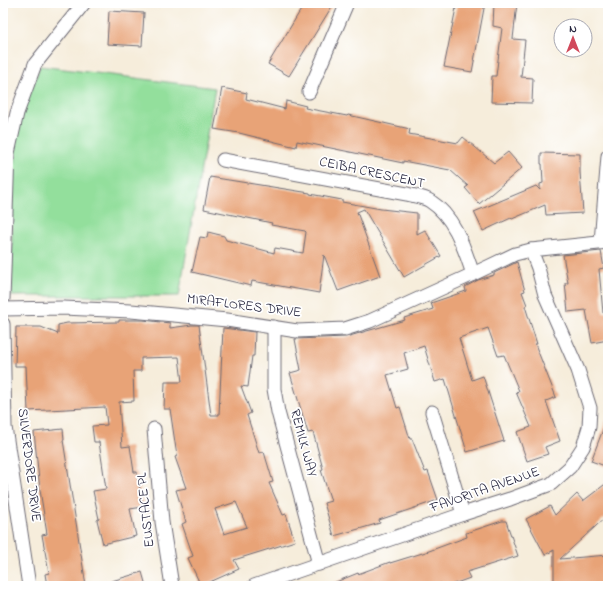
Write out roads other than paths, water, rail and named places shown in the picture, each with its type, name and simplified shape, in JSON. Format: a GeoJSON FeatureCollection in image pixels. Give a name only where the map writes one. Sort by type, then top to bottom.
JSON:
{"type":"FeatureCollection","features":[{"type":"Feature","properties":{"kind":"street"},"geometry":{"type":"LineString","coordinates":[[3,299],[5,152],[16,112],[35,64],[84,3]]}},
{"type":"Feature","properties":{"kind":"street"},"geometry":{"type":"LineString","coordinates":[[309,92],[347,3]]}},
{"type":"Feature","properties":{"kind":"street"},"geometry":{"type":"LineString","coordinates":[[604,242],[608,156]]}},
{"type":"Feature","properties":{"kind":"street","name":"CEIBA CRESCENT"},"geometry":{"type":"LineString","coordinates":[[223,160],[407,194],[429,201],[445,213],[462,242],[473,274]]}},
{"type":"Feature","properties":{"kind":"street","name":"MIRAFLORES DRIVE"},"geometry":{"type":"LineString","coordinates":[[3,309],[63,308],[131,311],[184,315],[297,331],[345,329],[370,321],[515,254],[531,250],[604,242]]}},
{"type":"Feature","properties":{"kind":"street","name":"FAVORITA AVENUE"},"geometry":{"type":"LineString","coordinates":[[254,586],[551,484],[570,467],[582,448],[589,427],[590,408],[578,370],[545,295],[538,268],[531,250]]}},
{"type":"Feature","properties":{"kind":"street","name":"SILVERDORE DRIVE"},"geometry":{"type":"LineString","coordinates":[[3,324],[4,427],[29,586]]}},
{"type":"Feature","properties":{"kind":"street","name":"REMILK WAY"},"geometry":{"type":"LineString","coordinates":[[274,327],[274,389],[276,404],[319,564]]}},
{"type":"Feature","properties":{"kind":"street"},"geometry":{"type":"LineString","coordinates":[[432,412],[464,514]]}},
{"type":"Feature","properties":{"kind":"street","name":"EUSTACE PL"},"geometry":{"type":"LineString","coordinates":[[154,429],[162,522],[172,586]]}}]}
